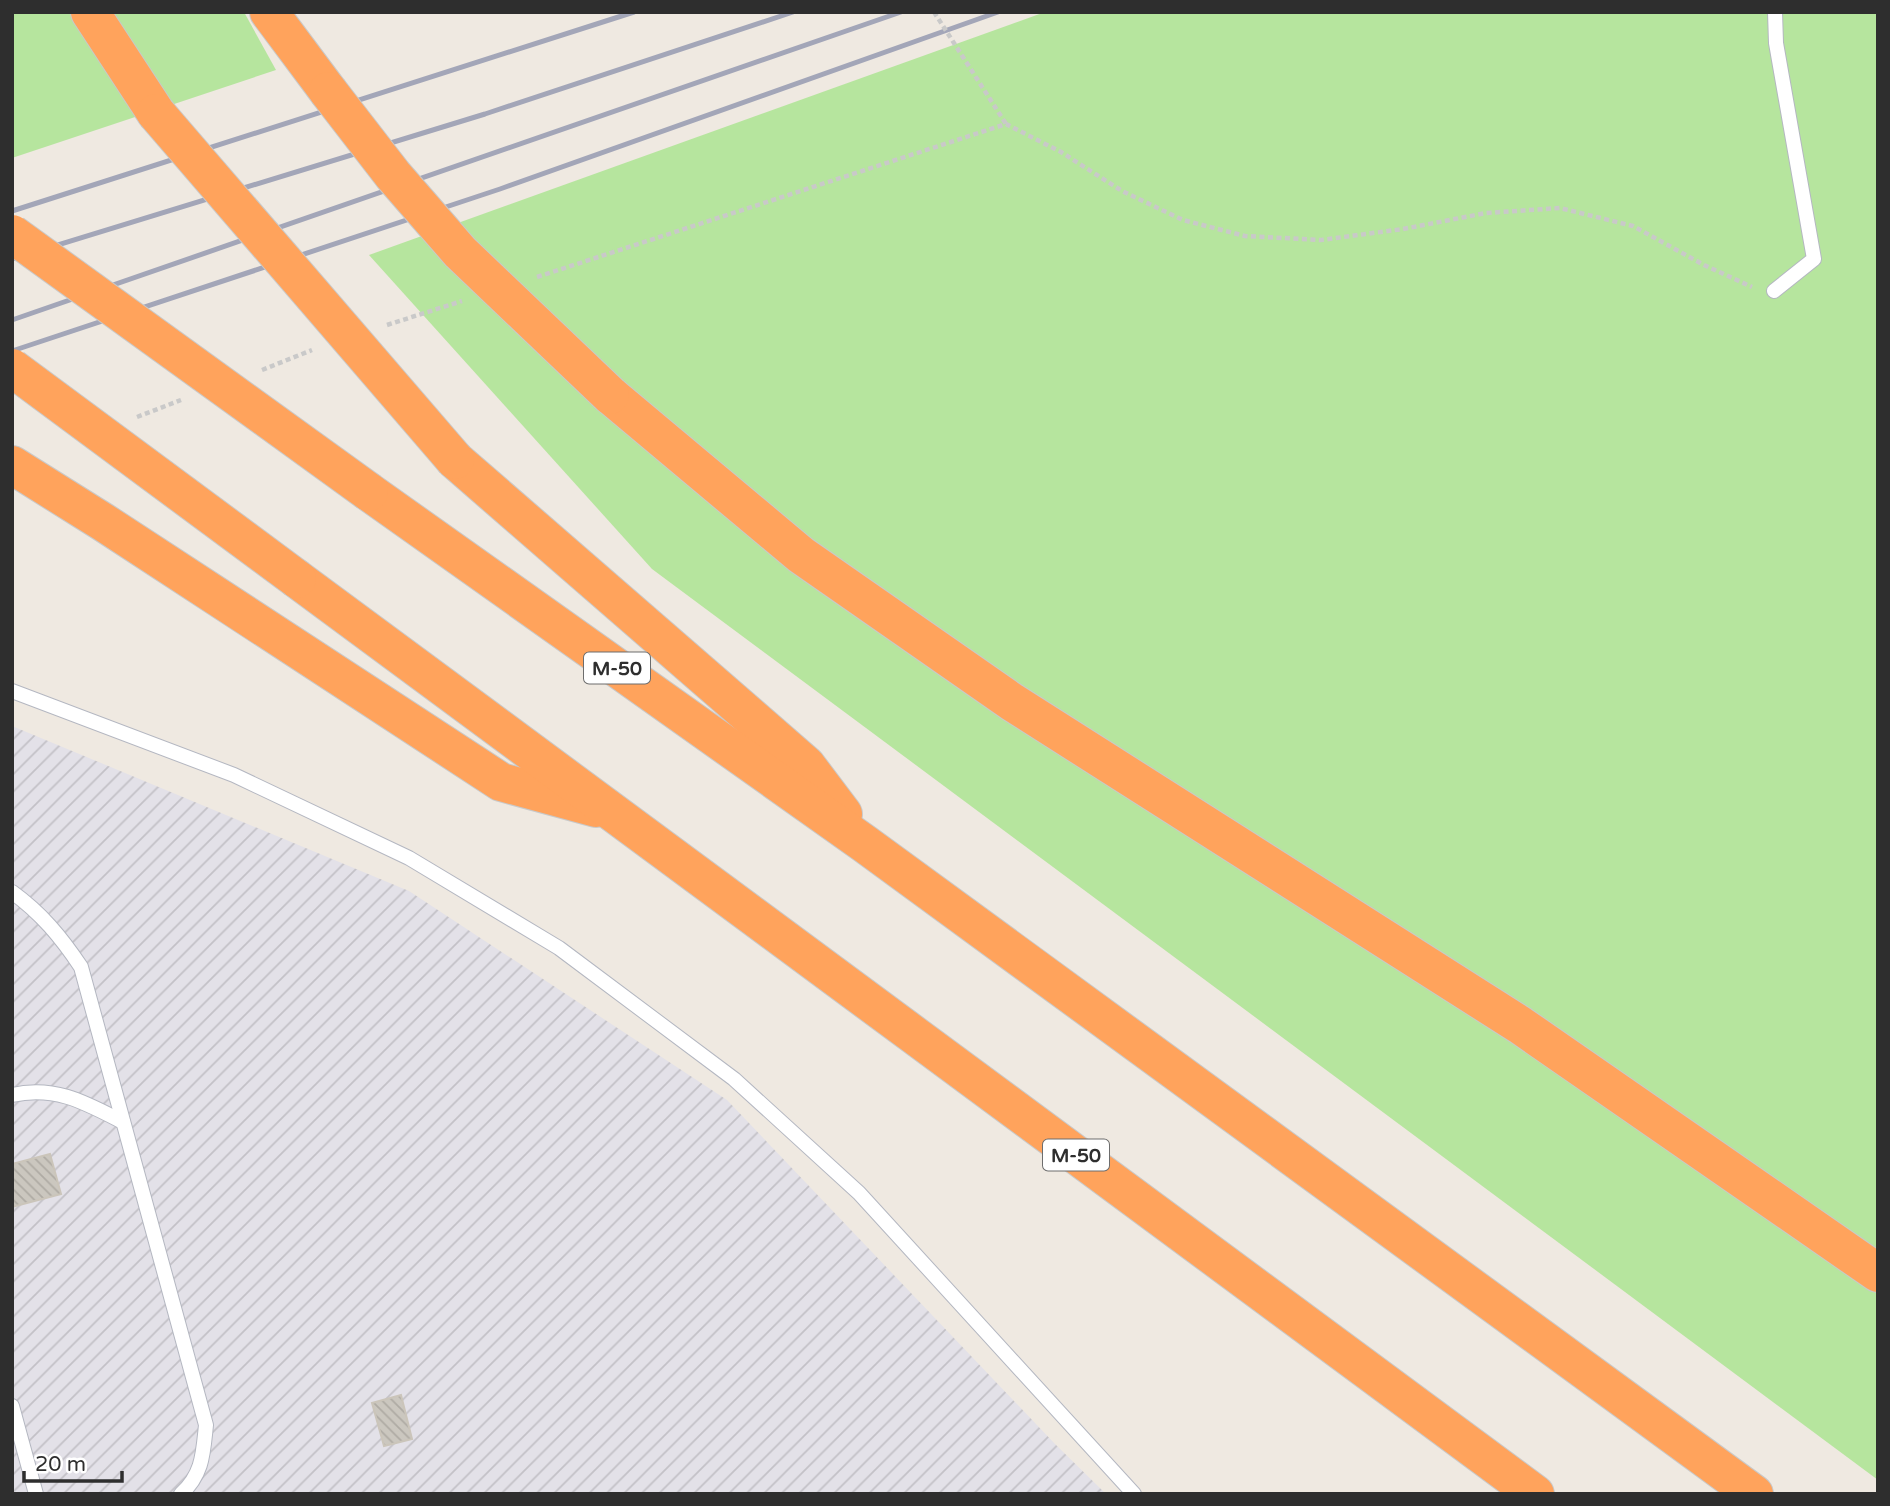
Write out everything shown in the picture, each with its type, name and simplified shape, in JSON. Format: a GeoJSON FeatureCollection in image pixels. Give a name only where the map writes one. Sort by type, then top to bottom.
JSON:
{"type":"FeatureCollection","features":[{"type":"Feature","properties":{"kind":"highway"},"geometry":{"type":"LineString","coordinates":[[90,12],[156,113],[455,460],[806,765],[865,844]]}},
{"type":"Feature","properties":{"kind":"highway"},"geometry":{"type":"LineString","coordinates":[[269,12],[393,175],[460,252],[610,395],[801,555],[1012,702],[1520,1025],[1878,1273]]}},
{"type":"Feature","properties":{"kind":"highway"},"geometry":{"type":"LineString","coordinates":[[282,12],[328,91]]}},
{"type":"Feature","properties":{"kind":"highway","name":"M-50"},"geometry":{"type":"LineString","coordinates":[[12,234],[369,492],[865,844],[1754,1494]]}},
{"type":"Feature","properties":{"kind":"highway","name":"M-50"},"geometry":{"type":"LineString","coordinates":[[12,368],[619,814],[1326,1342],[1535,1494]]}},
{"type":"Feature","properties":{"kind":"highway"},"geometry":{"type":"LineString","coordinates":[[12,466],[103,522],[501,782],[619,814]]}},
{"type":"Feature","properties":{"kind":"lane"},"geometry":{"type":"LineString","coordinates":[[1774,12],[1776,44],[1815,259],[1774,291]]}},
{"type":"Feature","properties":{"kind":"lane"},"geometry":{"type":"LineString","coordinates":[[12,691],[234,775],[409,858],[559,948],[734,1079],[859,1193],[1134,1494]]}},
{"type":"Feature","properties":{"kind":"lane"},"geometry":{"type":"LineString","coordinates":[[12,892],[33,907],[59,935],[81,967],[206,1425],[203,1458],[193,1483],[181,1494]]}},
{"type":"Feature","properties":{"kind":"lane"},"geometry":{"type":"LineString","coordinates":[[12,1095],[29,1091],[67,1095],[123,1122]]}},
{"type":"Feature","properties":{"kind":"lane"},"geometry":{"type":"LineString","coordinates":[[12,1406],[36,1494]]}},
{"type":"Feature","properties":{"kind":"path"},"geometry":{"type":"LineString","coordinates":[[934,12],[1006,124],[1061,152],[1122,191],[1183,220],[1245,236],[1321,240],[1403,229],[1486,213],[1560,208],[1633,226],[1745,286],[1774,291]]}},
{"type":"Feature","properties":{"kind":"path"},"geometry":{"type":"LineString","coordinates":[[527,280],[1006,124]]}},
{"type":"Feature","properties":{"kind":"path"},"geometry":{"type":"LineString","coordinates":[[380,327],[474,297]]}},
{"type":"Feature","properties":{"kind":"path"},"geometry":{"type":"LineString","coordinates":[[252,373],[315,349]]}},
{"type":"Feature","properties":{"kind":"path"},"geometry":{"type":"LineString","coordinates":[[126,421],[189,397]]}},
{"type":"Feature","properties":{"kind":"shaded area"},"geometry":{"type":"Polygon","coordinates":[[[12,726],[409,891],[727,1100],[1106,1494],[12,1494],[12,726]]]}},
{"type":"Feature","properties":{"kind":"green space"},"geometry":{"type":"Polygon","coordinates":[[[12,12],[244,12],[276,70],[12,158],[12,12]]]}},
{"type":"Feature","properties":{"kind":"green space"},"geometry":{"type":"Polygon","coordinates":[[[1045,12],[1878,12],[1878,1480],[652,569],[369,255],[1045,12]]]}},
{"type":"Feature","properties":{"kind":"building"},"geometry":{"type":"Polygon","coordinates":[[[50,1154],[61,1194],[12,1207],[12,1164],[50,1154]]]}},
{"type":"Feature","properties":{"kind":"building"},"geometry":{"type":"Polygon","coordinates":[[[401,1395],[412,1439],[384,1446],[372,1403],[401,1395]]]}},
{"type":"Feature","properties":{"kind":"railway"},"geometry":{"type":"LineString","coordinates":[[12,211],[634,12]]}},
{"type":"Feature","properties":{"kind":"railway"},"geometry":{"type":"LineString","coordinates":[[12,259],[485,114],[793,12]]}},
{"type":"Feature","properties":{"kind":"railway"},"geometry":{"type":"LineString","coordinates":[[12,320],[901,12]]}},
{"type":"Feature","properties":{"kind":"railway"},"geometry":{"type":"LineString","coordinates":[[12,351],[500,189],[998,12]]}}]}
